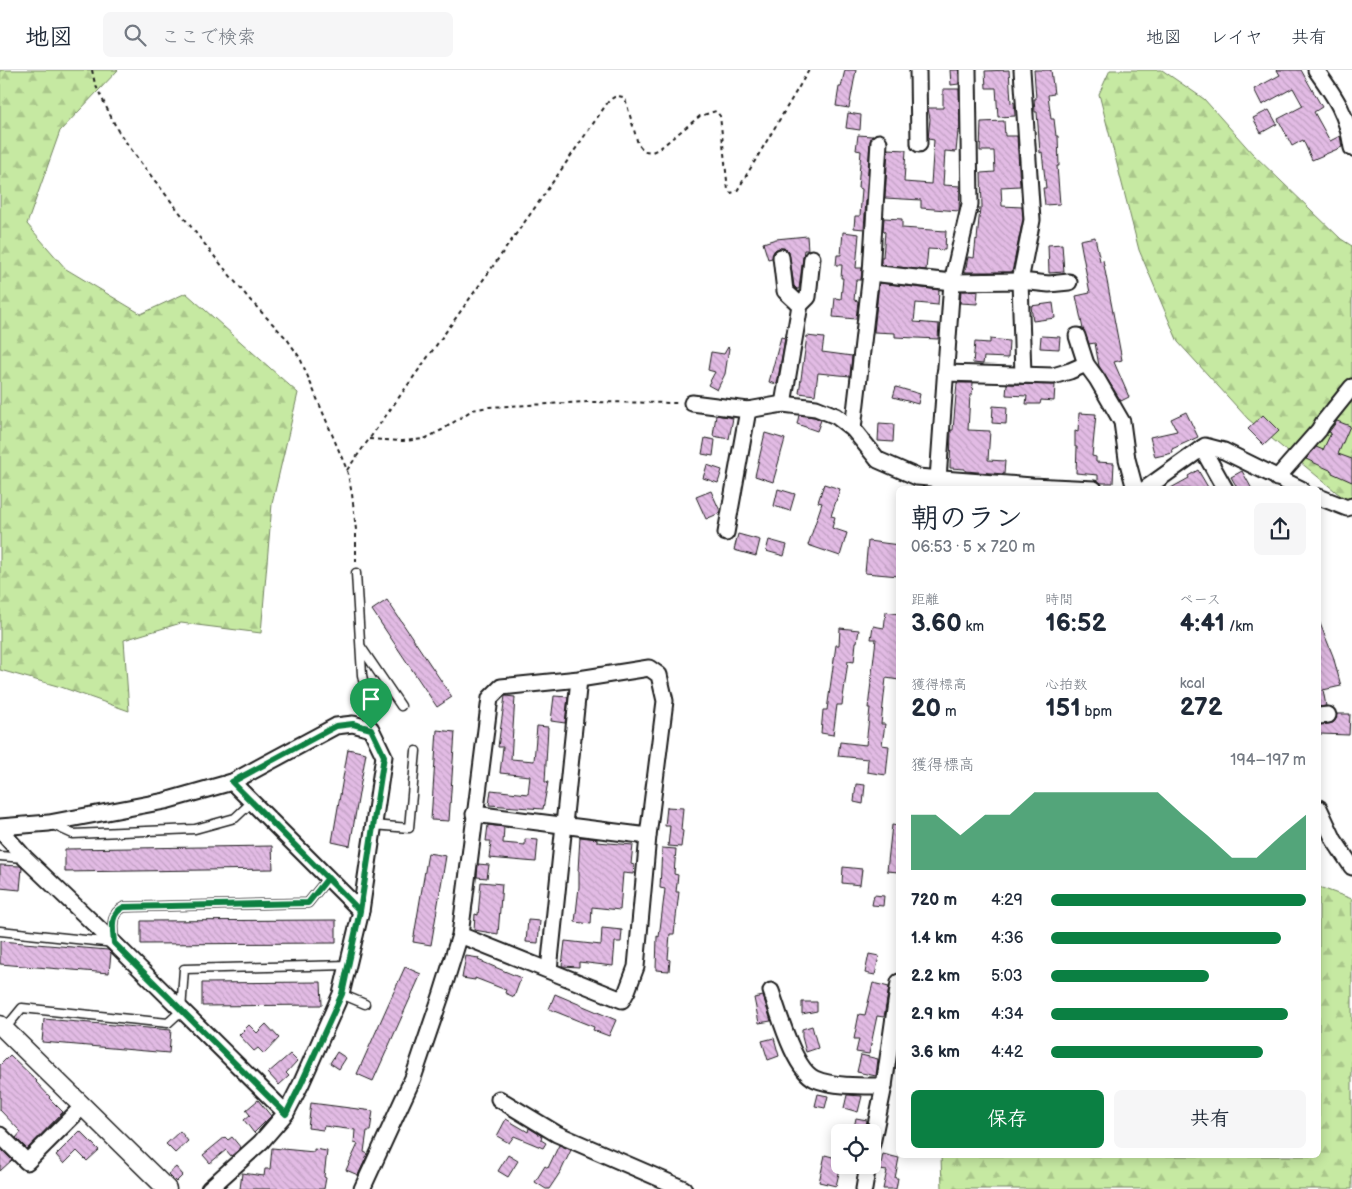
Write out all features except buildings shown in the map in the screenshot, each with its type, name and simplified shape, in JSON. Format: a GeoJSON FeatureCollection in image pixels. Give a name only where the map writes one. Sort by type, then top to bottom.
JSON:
{"type":"FeatureCollection","features":[{"type":"Feature","properties":{"kind":"street"},"geometry":{"type":"LineString","coordinates":[[918,70],[919,144]]}},
{"type":"Feature","properties":{"kind":"street"},"geometry":{"type":"LineString","coordinates":[[938,484],[952,282],[970,204],[968,70]]}},
{"type":"Feature","properties":{"kind":"street"},"geometry":{"type":"LineString","coordinates":[[1022,70],[1032,220],[1020,281],[1023,375]]}},
{"type":"Feature","properties":{"kind":"street"},"geometry":{"type":"LineString","coordinates":[[1316,70],[1338,100],[1349,127],[1352,148]]}},
{"type":"Feature","properties":{"kind":"street"},"geometry":{"type":"LineString","coordinates":[[853,429],[871,273],[879,142]]}},
{"type":"Feature","properties":{"kind":"street"},"geometry":{"type":"LineString","coordinates":[[781,258],[785,291],[800,305]]}},
{"type":"Feature","properties":{"kind":"street"},"geometry":{"type":"LineString","coordinates":[[783,404],[800,305],[808,297],[812,258]]}},
{"type":"Feature","properties":{"kind":"street"},"geometry":{"type":"LineString","coordinates":[[871,273],[952,282],[1020,281],[1049,284],[1069,282]]}},
{"type":"Feature","properties":{"kind":"street"},"geometry":{"type":"LineString","coordinates":[[1077,336],[1086,364],[1122,422],[1127,459],[1134,486]]}},
{"type":"Feature","properties":{"kind":"street"},"geometry":{"type":"LineString","coordinates":[[945,373],[1053,376],[1086,364]]}},
{"type":"Feature","properties":{"kind":"street"},"geometry":{"type":"LineString","coordinates":[[1277,478],[1352,387]]}},
{"type":"Feature","properties":{"kind":"street"},"geometry":{"type":"LineString","coordinates":[[692,403],[748,410],[783,404],[816,408],[836,416],[853,429],[878,460],[917,477],[938,484],[1032,486]]}},
{"type":"Feature","properties":{"kind":"street"},"geometry":{"type":"LineString","coordinates":[[726,533],[748,410]]}},
{"type":"Feature","properties":{"kind":"street"},"geometry":{"type":"LineString","coordinates":[[1150,486],[1205,446],[1224,451],[1294,486]]}},
{"type":"Feature","properties":{"kind":"street"},"geometry":{"type":"LineString","coordinates":[[1202,448],[1223,486]]}},
{"type":"Feature","properties":{"kind":"street"},"geometry":{"type":"LineString","coordinates":[[1321,498],[1347,508],[1352,506]]}},
{"type":"Feature","properties":{"kind":"street"},"geometry":{"type":"LineString","coordinates":[[362,1189],[413,1078],[460,934],[490,698],[500,687],[579,679],[649,668],[659,675],[665,702],[648,836],[636,967],[622,1000],[460,934]]}},
{"type":"Feature","properties":{"kind":"street"},"geometry":{"type":"LineString","coordinates":[[549,970],[579,679]]}},
{"type":"Feature","properties":{"kind":"street"},"geometry":{"type":"LineString","coordinates":[[0,829],[49,823],[165,801],[232,782],[336,726],[353,724],[371,729],[384,756],[360,911],[342,994],[286,1114],[261,1142],[209,1189]]}},
{"type":"Feature","properties":{"kind":"street"},"geometry":{"type":"LineString","coordinates":[[232,782],[360,911]]}},
{"type":"Feature","properties":{"kind":"street"},"geometry":{"type":"LineString","coordinates":[[1321,812],[1334,840],[1352,867]]}},
{"type":"Feature","properties":{"kind":"street"},"geometry":{"type":"LineString","coordinates":[[474,814],[648,836]]}},
{"type":"Feature","properties":{"kind":"street"},"geometry":{"type":"LineString","coordinates":[[0,829],[25,858],[114,943],[286,1114]]}},
{"type":"Feature","properties":{"kind":"street"},"geometry":{"type":"LineString","coordinates":[[771,991],[797,1062],[814,1079],[847,1086],[884,1086]]}},
{"type":"Feature","properties":{"kind":"street"},"geometry":{"type":"LineString","coordinates":[[876,1124],[884,1086],[896,1003]]}},
{"type":"Feature","properties":{"kind":"street"},"geometry":{"type":"LineString","coordinates":[[2,1027],[167,1189]]}},
{"type":"Feature","properties":{"kind":"street"},"geometry":{"type":"LineString","coordinates":[[499,1099],[557,1134],[684,1189]]}},
{"type":"Feature","properties":{"kind":"street"},"geometry":{"type":"LineString","coordinates":[[0,1135],[27,1162],[82,1107]]}},
{"type":"Feature","properties":{"kind":"street"},"geometry":{"type":"LineString","coordinates":[[864,1189],[866,1174]]}},
{"type":"Feature","properties":{"kind":"lane"},"geometry":{"type":"LineString","coordinates":[[356,573],[362,675],[370,713],[371,729]]}},
{"type":"Feature","properties":{"kind":"lane"},"geometry":{"type":"LineString","coordinates":[[360,645],[401,706]]}},
{"type":"Feature","properties":{"kind":"lane"},"geometry":{"type":"LineString","coordinates":[[373,825],[409,828],[416,751]]}},
{"type":"Feature","properties":{"kind":"lane"},"geometry":{"type":"LineString","coordinates":[[49,823],[72,834],[195,829],[235,818],[252,802]]}},
{"type":"Feature","properties":{"kind":"lane"},"geometry":{"type":"LineString","coordinates":[[0,856],[25,858]]}},
{"type":"Feature","properties":{"kind":"lane"},"geometry":{"type":"LineString","coordinates":[[0,931],[114,943],[113,920],[117,910],[124,907],[308,903],[328,878]]}},
{"type":"Feature","properties":{"kind":"lane"},"geometry":{"type":"LineString","coordinates":[[2,1027],[22,1008],[168,1023],[181,1011],[184,969],[349,965]]}},
{"type":"Feature","properties":{"kind":"lane"},"geometry":{"type":"LineString","coordinates":[[342,994],[365,1004]]}},
{"type":"Feature","properties":{"kind":"path"},"geometry":{"type":"LineString","coordinates":[[92,70],[95,84],[118,130],[210,251],[250,300],[287,339],[300,358],[347,470],[356,530],[356,573]]}},
{"type":"Feature","properties":{"kind":"path"},"geometry":{"type":"LineString","coordinates":[[347,470],[608,102],[614,97],[620,96],[624,98],[638,144],[644,151],[652,152],[659,149],[700,116],[716,111],[720,116],[728,190],[731,193],[737,191],[809,70]]}},
{"type":"Feature","properties":{"kind":"path"},"geometry":{"type":"LineString","coordinates":[[369,439],[424,439],[442,430],[472,410],[489,407],[587,402],[692,403]]}},
{"type":"Feature","properties":{"kind":"green space"},"geometry":{"type":"Polygon","coordinates":[[[0,70],[118,70],[60,131],[27,224],[66,269],[141,314],[186,293],[298,393],[272,504],[261,633],[181,623],[124,640],[129,711],[61,687],[0,670],[0,70]]]}},
{"type":"Feature","properties":{"kind":"green space"},"geometry":{"type":"Polygon","coordinates":[[[1110,70],[1162,70],[1204,99],[1252,153],[1341,239],[1352,246],[1352,505],[1248,419],[1178,342],[1139,250],[1099,94],[1110,70]]]}},
{"type":"Feature","properties":{"kind":"green space"},"geometry":{"type":"Polygon","coordinates":[[[1321,888],[1352,899],[1352,1189],[942,1189],[941,1158],[1321,1158],[1321,888]]]}},
{"type":"Feature","properties":{"kind":"route"},"geometry":{"type":"LineString","coordinates":[[371,729],[353,724],[336,726],[232,782],[328,878],[360,911],[342,994],[286,1114],[114,943],[113,920],[117,910],[124,907],[308,903],[328,878],[360,911],[384,756],[371,729]]}}]}
